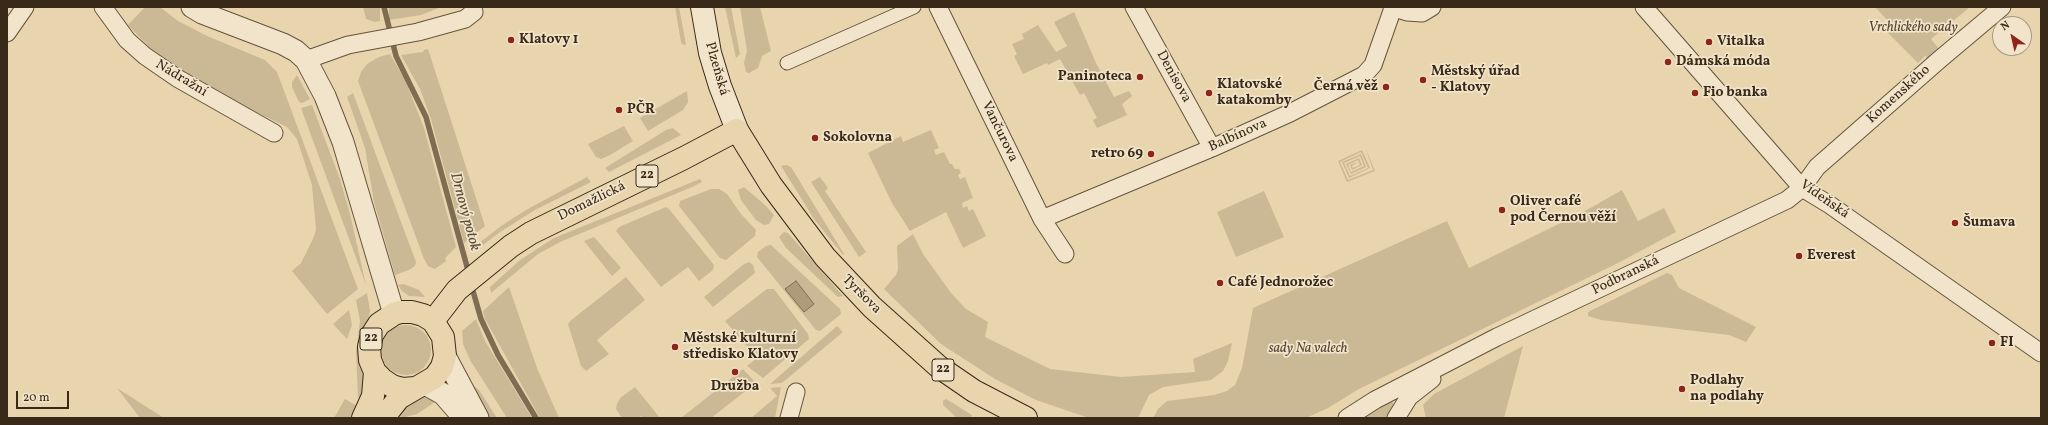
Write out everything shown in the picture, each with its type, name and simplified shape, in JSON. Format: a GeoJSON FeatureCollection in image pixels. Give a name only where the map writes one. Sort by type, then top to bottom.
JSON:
{"type":"FeatureCollection","features":[{"type":"Feature","properties":{"kind":"main road","name":"Plzeňská"},"geometry":{"type":"LineString","coordinates":[[702,7],[710,53],[720,86],[737,130]]}},
{"type":"Feature","properties":{"kind":"main road","name":"Domažlická"},"geometry":{"type":"LineString","coordinates":[[433,321],[457,290],[510,246],[531,233],[684,158],[737,130]]}},
{"type":"Feature","properties":{"kind":"main road","name":"Tyršova"},"geometry":{"type":"LineString","coordinates":[[737,130],[760,169],[825,257],[867,302],[939,367],[974,391],[1026,418]]}},
{"type":"Feature","properties":{"kind":"main road","name":"22"},"geometry":{"type":"LineString","coordinates":[[363,418],[373,396],[375,372],[370,360],[369,347],[372,335],[379,324],[394,314],[412,312],[423,315],[433,321]]}},
{"type":"Feature","properties":{"kind":"main road"},"geometry":{"type":"LineString","coordinates":[[384,418],[399,398],[435,377],[442,367],[445,356],[443,337],[433,321]]}},
{"type":"Feature","properties":{"kind":"main road"},"geometry":{"type":"LineString","coordinates":[[375,372],[392,386],[403,389],[420,386]]}},
{"type":"Feature","properties":{"kind":"street"},"geometry":{"type":"LineString","coordinates":[[7,33],[25,7]]}},
{"type":"Feature","properties":{"kind":"street","name":"Nádražní"},"geometry":{"type":"LineString","coordinates":[[103,7],[127,40],[145,56],[177,78],[274,133]]}},
{"type":"Feature","properties":{"kind":"street"},"geometry":{"type":"LineString","coordinates":[[192,7],[202,13],[283,44],[296,51],[306,60],[325,96],[343,142],[394,314]]}},
{"type":"Feature","properties":{"kind":"street"},"geometry":{"type":"LineString","coordinates":[[787,64],[914,7]]}},
{"type":"Feature","properties":{"kind":"street","name":"Vančurova"},"geometry":{"type":"LineString","coordinates":[[938,7],[1042,219],[1065,254]]}},
{"type":"Feature","properties":{"kind":"street","name":"Denisova"},"geometry":{"type":"LineString","coordinates":[[1134,7],[1212,148]]}},
{"type":"Feature","properties":{"kind":"street"},"geometry":{"type":"LineString","coordinates":[[1393,8],[1407,12],[1422,12],[1432,7]]}},
{"type":"Feature","properties":{"kind":"street","name":"Vídeňská"},"geometry":{"type":"LineString","coordinates":[[1644,7],[1802,188],[1830,205],[2041,353]]}},
{"type":"Feature","properties":{"kind":"street","name":"Komenského"},"geometry":{"type":"LineString","coordinates":[[1802,188],[1817,167],[2002,7]]}},
{"type":"Feature","properties":{"kind":"street","name":"Balbínova"},"geometry":{"type":"LineString","coordinates":[[1042,219],[1212,148],[1290,113],[1364,75],[1372,65],[1393,8]]}},
{"type":"Feature","properties":{"kind":"street"},"geometry":{"type":"LineString","coordinates":[[306,60],[348,45],[418,32],[465,19],[473,10]]}},
{"type":"Feature","properties":{"kind":"street","name":"Podbranská"},"geometry":{"type":"LineString","coordinates":[[1347,418],[1375,400],[1497,337],[1780,203],[1802,188]]}},
{"type":"Feature","properties":{"kind":"street"},"geometry":{"type":"LineString","coordinates":[[445,356],[478,418]]}},
{"type":"Feature","properties":{"kind":"street","name":"Podbranská"},"geometry":{"type":"LineString","coordinates":[[1396,418],[1409,397],[1449,363]]}},
{"type":"Feature","properties":{"kind":"street"},"geometry":{"type":"LineString","coordinates":[[420,386],[443,394],[464,418]]}},
{"type":"Feature","properties":{"kind":"street"},"geometry":{"type":"LineString","coordinates":[[789,418],[796,392]]}},
{"type":"Feature","properties":{"kind":"green space"},"geometry":{"type":"Polygon","coordinates":[[[145,7],[160,7],[178,21],[207,36],[265,60],[277,72],[358,289],[327,314],[292,271],[301,263],[316,230],[312,185],[297,139],[287,127],[193,82],[158,56],[128,25],[145,7]]]}},
{"type":"Feature","properties":{"kind":"green space"},"geometry":{"type":"Polygon","coordinates":[[[363,7],[380,7],[380,21],[375,22],[366,19],[363,7]]]}},
{"type":"Feature","properties":{"kind":"green space"},"geometry":{"type":"Polygon","coordinates":[[[389,7],[441,7],[421,15],[389,20],[389,7]]]}},
{"type":"Feature","properties":{"kind":"green space"},"geometry":{"type":"Polygon","coordinates":[[[675,7],[679,7],[686,45],[682,44],[681,42],[675,7]]]}},
{"type":"Feature","properties":{"kind":"green space"},"geometry":{"type":"Polygon","coordinates":[[[725,7],[731,7],[740,54],[736,58],[725,7]]]}},
{"type":"Feature","properties":{"kind":"green space"},"geometry":{"type":"Polygon","coordinates":[[[740,7],[760,7],[771,51],[762,56],[758,68],[749,73],[746,72],[744,63],[747,51],[740,7]]]}},
{"type":"Feature","properties":{"kind":"green space","name":"Vrchlického sady"},"geometry":{"type":"Polygon","coordinates":[[[1875,7],[1970,7],[1931,39],[1944,55],[1928,69],[1926,55],[1918,63],[1885,30],[1892,25],[1875,7]]]}},
{"type":"Feature","properties":{"kind":"green space"},"geometry":{"type":"Polygon","coordinates":[[[1074,12],[1096,63],[1114,97],[1129,91],[1132,96],[1122,104],[1127,115],[1097,128],[1093,120],[1097,118],[1084,93],[1080,95],[1060,59],[1023,74],[1014,56],[1017,54],[1012,44],[1024,39],[1022,34],[1038,25],[1056,52],[1067,46],[1054,22],[1074,12]]]}},
{"type":"Feature","properties":{"kind":"green space"},"geometry":{"type":"Polygon","coordinates":[[[428,49],[485,226],[464,243],[431,119],[420,89],[401,55],[423,52],[424,50],[428,49]]]}},
{"type":"Feature","properties":{"kind":"green space"},"geometry":{"type":"Polygon","coordinates":[[[390,54],[406,82],[424,128],[456,247],[445,258],[446,261],[435,269],[428,266],[424,259],[358,81],[361,72],[367,64],[379,57],[390,54]]]}},
{"type":"Feature","properties":{"kind":"green space"},"geometry":{"type":"Polygon","coordinates":[[[297,75],[310,99],[302,103],[299,102],[292,87],[292,82],[297,75]]]}},
{"type":"Feature","properties":{"kind":"green space"},"geometry":{"type":"Polygon","coordinates":[[[687,91],[688,102],[683,110],[648,131],[640,118],[687,91]]]}},
{"type":"Feature","properties":{"kind":"green space"},"geometry":{"type":"Polygon","coordinates":[[[353,93],[416,262],[415,266],[409,270],[395,275],[374,202],[365,148],[347,97],[353,93]]]}},
{"type":"Feature","properties":{"kind":"green space"},"geometry":{"type":"Polygon","coordinates":[[[312,105],[340,179],[350,214],[366,285],[301,108],[312,105]]]}},
{"type":"Feature","properties":{"kind":"green space"},"geometry":{"type":"Polygon","coordinates":[[[624,126],[633,141],[601,159],[596,157],[588,144],[624,126]]]}},
{"type":"Feature","properties":{"kind":"green space"},"geometry":{"type":"Polygon","coordinates":[[[673,128],[681,135],[609,172],[605,168],[666,130],[673,128]]]}},
{"type":"Feature","properties":{"kind":"green space"},"geometry":{"type":"Polygon","coordinates":[[[931,130],[939,148],[934,150],[936,155],[944,152],[950,164],[952,164],[955,169],[959,169],[961,173],[958,175],[960,179],[965,177],[973,198],[962,203],[963,208],[967,206],[969,211],[973,209],[986,236],[963,248],[946,212],[910,231],[892,203],[868,153],[901,136],[903,142],[931,130]]]}},
{"type":"Feature","properties":{"kind":"green space"},"geometry":{"type":"Polygon","coordinates":[[[1365,147],[1375,171],[1347,182],[1338,161],[1362,150],[1370,168],[1349,178],[1342,162],[1361,154],[1366,167],[1351,174],[1346,164],[1359,158],[1362,165],[1352,170],[1350,165],[1357,162],[1352,166],[1353,168],[1360,165],[1358,160],[1348,165],[1351,172],[1364,166],[1360,156],[1344,163],[1350,176],[1368,168],[1361,152],[1340,162],[1348,180],[1373,170],[1365,147]]]}},
{"type":"Feature","properties":{"kind":"green space"},"geometry":{"type":"Polygon","coordinates":[[[786,165],[791,167],[844,254],[843,255],[814,219],[781,166],[786,165]]]}},
{"type":"Feature","properties":{"kind":"green space"},"geometry":{"type":"Polygon","coordinates":[[[587,177],[591,182],[535,210],[500,232],[478,249],[478,244],[501,226],[526,210],[587,177]]]}},
{"type":"Feature","properties":{"kind":"green space"},"geometry":{"type":"Polygon","coordinates":[[[820,177],[828,188],[825,191],[866,252],[859,257],[811,182],[820,177]]]}},
{"type":"Feature","properties":{"kind":"green space"},"geometry":{"type":"Polygon","coordinates":[[[700,179],[702,182],[692,187],[560,242],[538,254],[491,293],[490,287],[520,260],[554,238],[700,179]]]}},
{"type":"Feature","properties":{"kind":"green space"},"geometry":{"type":"Polygon","coordinates":[[[744,187],[774,215],[769,224],[764,225],[756,220],[741,200],[738,190],[744,187]]]}},
{"type":"Feature","properties":{"kind":"green space"},"geometry":{"type":"Polygon","coordinates":[[[711,189],[719,189],[727,194],[741,214],[756,230],[755,236],[726,260],[720,258],[679,206],[680,201],[711,189]]]}},
{"type":"Feature","properties":{"kind":"green space","name":"sady Na valech"},"geometry":{"type":"Polygon","coordinates":[[[1622,190],[1638,221],[1664,208],[1676,232],[1618,263],[1359,389],[1328,408],[1306,418],[1153,418],[1158,409],[1167,401],[1214,395],[1227,391],[1235,385],[1242,368],[1253,308],[1447,221],[1469,268],[1585,211],[1622,190]]]}},
{"type":"Feature","properties":{"kind":"green space"},"geometry":{"type":"Polygon","coordinates":[[[1264,191],[1284,237],[1236,257],[1217,212],[1264,191]]]}},
{"type":"Feature","properties":{"kind":"green space"},"geometry":{"type":"Polygon","coordinates":[[[666,207],[714,265],[713,270],[699,281],[688,267],[661,287],[616,231],[619,227],[666,207]]]}},
{"type":"Feature","properties":{"kind":"green space"},"geometry":{"type":"Polygon","coordinates":[[[784,232],[788,233],[843,296],[838,297],[786,248],[779,237],[784,232]]]}},
{"type":"Feature","properties":{"kind":"green space"},"geometry":{"type":"Polygon","coordinates":[[[913,234],[923,254],[951,293],[966,309],[988,322],[985,337],[1050,369],[1121,377],[1195,372],[1193,359],[1232,343],[1228,361],[1223,371],[1211,380],[1163,387],[1149,395],[1138,418],[1089,418],[1036,400],[995,379],[941,344],[884,289],[896,275],[898,269],[897,246],[913,234]]]}},
{"type":"Feature","properties":{"kind":"green space"},"geometry":{"type":"Polygon","coordinates":[[[594,237],[621,268],[612,276],[584,241],[594,237]]]}},
{"type":"Feature","properties":{"kind":"green space"},"geometry":{"type":"Polygon","coordinates":[[[771,245],[840,309],[841,314],[820,331],[816,330],[757,257],[758,252],[766,246],[771,245]]]}},
{"type":"Feature","properties":{"kind":"green space"},"geometry":{"type":"Polygon","coordinates":[[[749,262],[753,265],[755,273],[713,307],[704,297],[744,264],[749,262]]]}},
{"type":"Feature","properties":{"kind":"green space"},"geometry":{"type":"Polygon","coordinates":[[[1667,273],[1672,275],[1679,288],[1756,327],[1746,342],[1729,335],[1601,320],[1588,316],[1588,312],[1667,273]]]}},
{"type":"Feature","properties":{"kind":"green space"},"geometry":{"type":"Polygon","coordinates":[[[626,277],[645,300],[597,340],[609,354],[586,371],[581,366],[568,324],[626,277]]]}},
{"type":"Feature","properties":{"kind":"green space"},"geometry":{"type":"Polygon","coordinates":[[[404,284],[419,290],[425,297],[409,296],[402,291],[398,285],[404,284]]]}},
{"type":"Feature","properties":{"kind":"green space"},"geometry":{"type":"Polygon","coordinates":[[[509,287],[537,368],[559,418],[540,418],[485,319],[483,311],[509,287]]]}},
{"type":"Feature","properties":{"kind":"green space"},"geometry":{"type":"Polygon","coordinates":[[[767,289],[774,289],[808,334],[809,339],[763,378],[747,366],[757,358],[725,321],[767,289]]]}},
{"type":"Feature","properties":{"kind":"green space"},"geometry":{"type":"Polygon","coordinates":[[[367,293],[370,311],[367,325],[365,400],[358,397],[356,352],[360,321],[356,300],[367,293]]]}},
{"type":"Feature","properties":{"kind":"green space"},"geometry":{"type":"Polygon","coordinates":[[[349,310],[352,325],[347,339],[333,324],[349,310]]]}},
{"type":"Feature","properties":{"kind":"green space"},"geometry":{"type":"Polygon","coordinates":[[[476,319],[485,341],[532,418],[507,418],[470,360],[463,344],[462,331],[476,319]]]}},
{"type":"Feature","properties":{"kind":"green space"},"geometry":{"type":"Polygon","coordinates":[[[406,325],[416,327],[424,332],[429,340],[431,350],[429,360],[424,368],[416,373],[406,375],[396,373],[388,368],[383,360],[381,350],[383,340],[388,332],[396,327],[406,325]]]}},
{"type":"Feature","properties":{"kind":"green space"},"geometry":{"type":"Polygon","coordinates":[[[837,326],[843,332],[782,383],[770,384],[837,326]]]}},
{"type":"Feature","properties":{"kind":"green space"},"geometry":{"type":"Polygon","coordinates":[[[1523,346],[1504,418],[1426,418],[1423,405],[1434,394],[1523,346]]]}},
{"type":"Feature","properties":{"kind":"green space"},"geometry":{"type":"Polygon","coordinates":[[[743,369],[756,383],[711,418],[681,418],[743,369]]]}},
{"type":"Feature","properties":{"kind":"green space"},"geometry":{"type":"Polygon","coordinates":[[[474,386],[479,390],[497,418],[486,418],[469,388],[474,386]]]}},
{"type":"Feature","properties":{"kind":"green space"},"geometry":{"type":"Polygon","coordinates":[[[635,387],[660,418],[643,418],[641,416],[638,418],[622,418],[616,409],[617,404],[620,398],[635,387]]]}},
{"type":"Feature","properties":{"kind":"green space"},"geometry":{"type":"Polygon","coordinates":[[[781,387],[775,418],[751,418],[777,396],[770,388],[781,387]]]}},
{"type":"Feature","properties":{"kind":"green space"},"geometry":{"type":"Polygon","coordinates":[[[117,388],[164,418],[140,418],[117,388]]]}},
{"type":"Feature","properties":{"kind":"green space"},"geometry":{"type":"Polygon","coordinates":[[[422,395],[438,400],[417,414],[405,417],[392,416],[422,395]]]}},
{"type":"Feature","properties":{"kind":"green space"},"geometry":{"type":"Polygon","coordinates":[[[345,399],[362,409],[356,418],[334,418],[345,399]]]}},
{"type":"Feature","properties":{"kind":"green space"},"geometry":{"type":"Polygon","coordinates":[[[946,399],[972,415],[971,418],[957,418],[943,405],[943,401],[946,399]]]}},
{"type":"Feature","properties":{"kind":"green space"},"geometry":{"type":"Polygon","coordinates":[[[1390,400],[1393,403],[1393,406],[1388,418],[1362,418],[1390,400]]]}},
{"type":"Feature","properties":{"kind":"shaded area"},"geometry":{"type":"Polygon","coordinates":[[[796,281],[814,304],[804,312],[785,289],[796,281]]]}},
{"type":"Feature","properties":{"kind":"waterway","name":"Drnový potok"},"geometry":{"type":"LineString","coordinates":[[384,7],[396,56],[426,117],[469,274]]}},
{"type":"Feature","properties":{"kind":"waterway","name":"Drnový potok"},"geometry":{"type":"LineString","coordinates":[[471,284],[481,319],[498,355],[536,418]]}},
{"type":"Feature","properties":{"kind":"place","name":"Klatovy 1"},"geometry":{"type":"Point","coordinates":[511,40]}},
{"type":"Feature","properties":{"kind":"place","name":"Vitalka"},"geometry":{"type":"Point","coordinates":[1709,42]}},
{"type":"Feature","properties":{"kind":"place","name":"Dámská móda"},"geometry":{"type":"Point","coordinates":[1668,62]}},
{"type":"Feature","properties":{"kind":"place","name":"Paninoteca"},"geometry":{"type":"Point","coordinates":[1140,77]}},
{"type":"Feature","properties":{"kind":"place","name":"Městský úřad - Klatovy"},"geometry":{"type":"Point","coordinates":[1423,80]}},
{"type":"Feature","properties":{"kind":"place","name":"Černá věž"},"geometry":{"type":"Point","coordinates":[1386,87]}},
{"type":"Feature","properties":{"kind":"place","name":"Klatovské katakomby"},"geometry":{"type":"Point","coordinates":[1209,93]}},
{"type":"Feature","properties":{"kind":"place","name":"Fio banka"},"geometry":{"type":"Point","coordinates":[1695,93]}},
{"type":"Feature","properties":{"kind":"place","name":"PČR"},"geometry":{"type":"Point","coordinates":[619,110]}},
{"type":"Feature","properties":{"kind":"place","name":"Sokolovna"},"geometry":{"type":"Point","coordinates":[815,138]}},
{"type":"Feature","properties":{"kind":"place","name":"retro 69"},"geometry":{"type":"Point","coordinates":[1151,154]}},
{"type":"Feature","properties":{"kind":"place","name":"Oliver café pod Černou věží"},"geometry":{"type":"Point","coordinates":[1502,210]}},
{"type":"Feature","properties":{"kind":"place","name":"Šumava"},"geometry":{"type":"Point","coordinates":[1955,223]}},
{"type":"Feature","properties":{"kind":"place","name":"Everest"},"geometry":{"type":"Point","coordinates":[1799,256]}},
{"type":"Feature","properties":{"kind":"place","name":"Café Jednorožec"},"geometry":{"type":"Point","coordinates":[1220,283]}},
{"type":"Feature","properties":{"kind":"place","name":"FI"},"geometry":{"type":"Point","coordinates":[1992,343]}},
{"type":"Feature","properties":{"kind":"place","name":"Městské kulturní středisko Klatovy"},"geometry":{"type":"Point","coordinates":[675,347]}},
{"type":"Feature","properties":{"kind":"place","name":"Družba"},"geometry":{"type":"Point","coordinates":[735,372]}},
{"type":"Feature","properties":{"kind":"place","name":"Podlahy na podlahy"},"geometry":{"type":"Point","coordinates":[1682,389]}}]}
